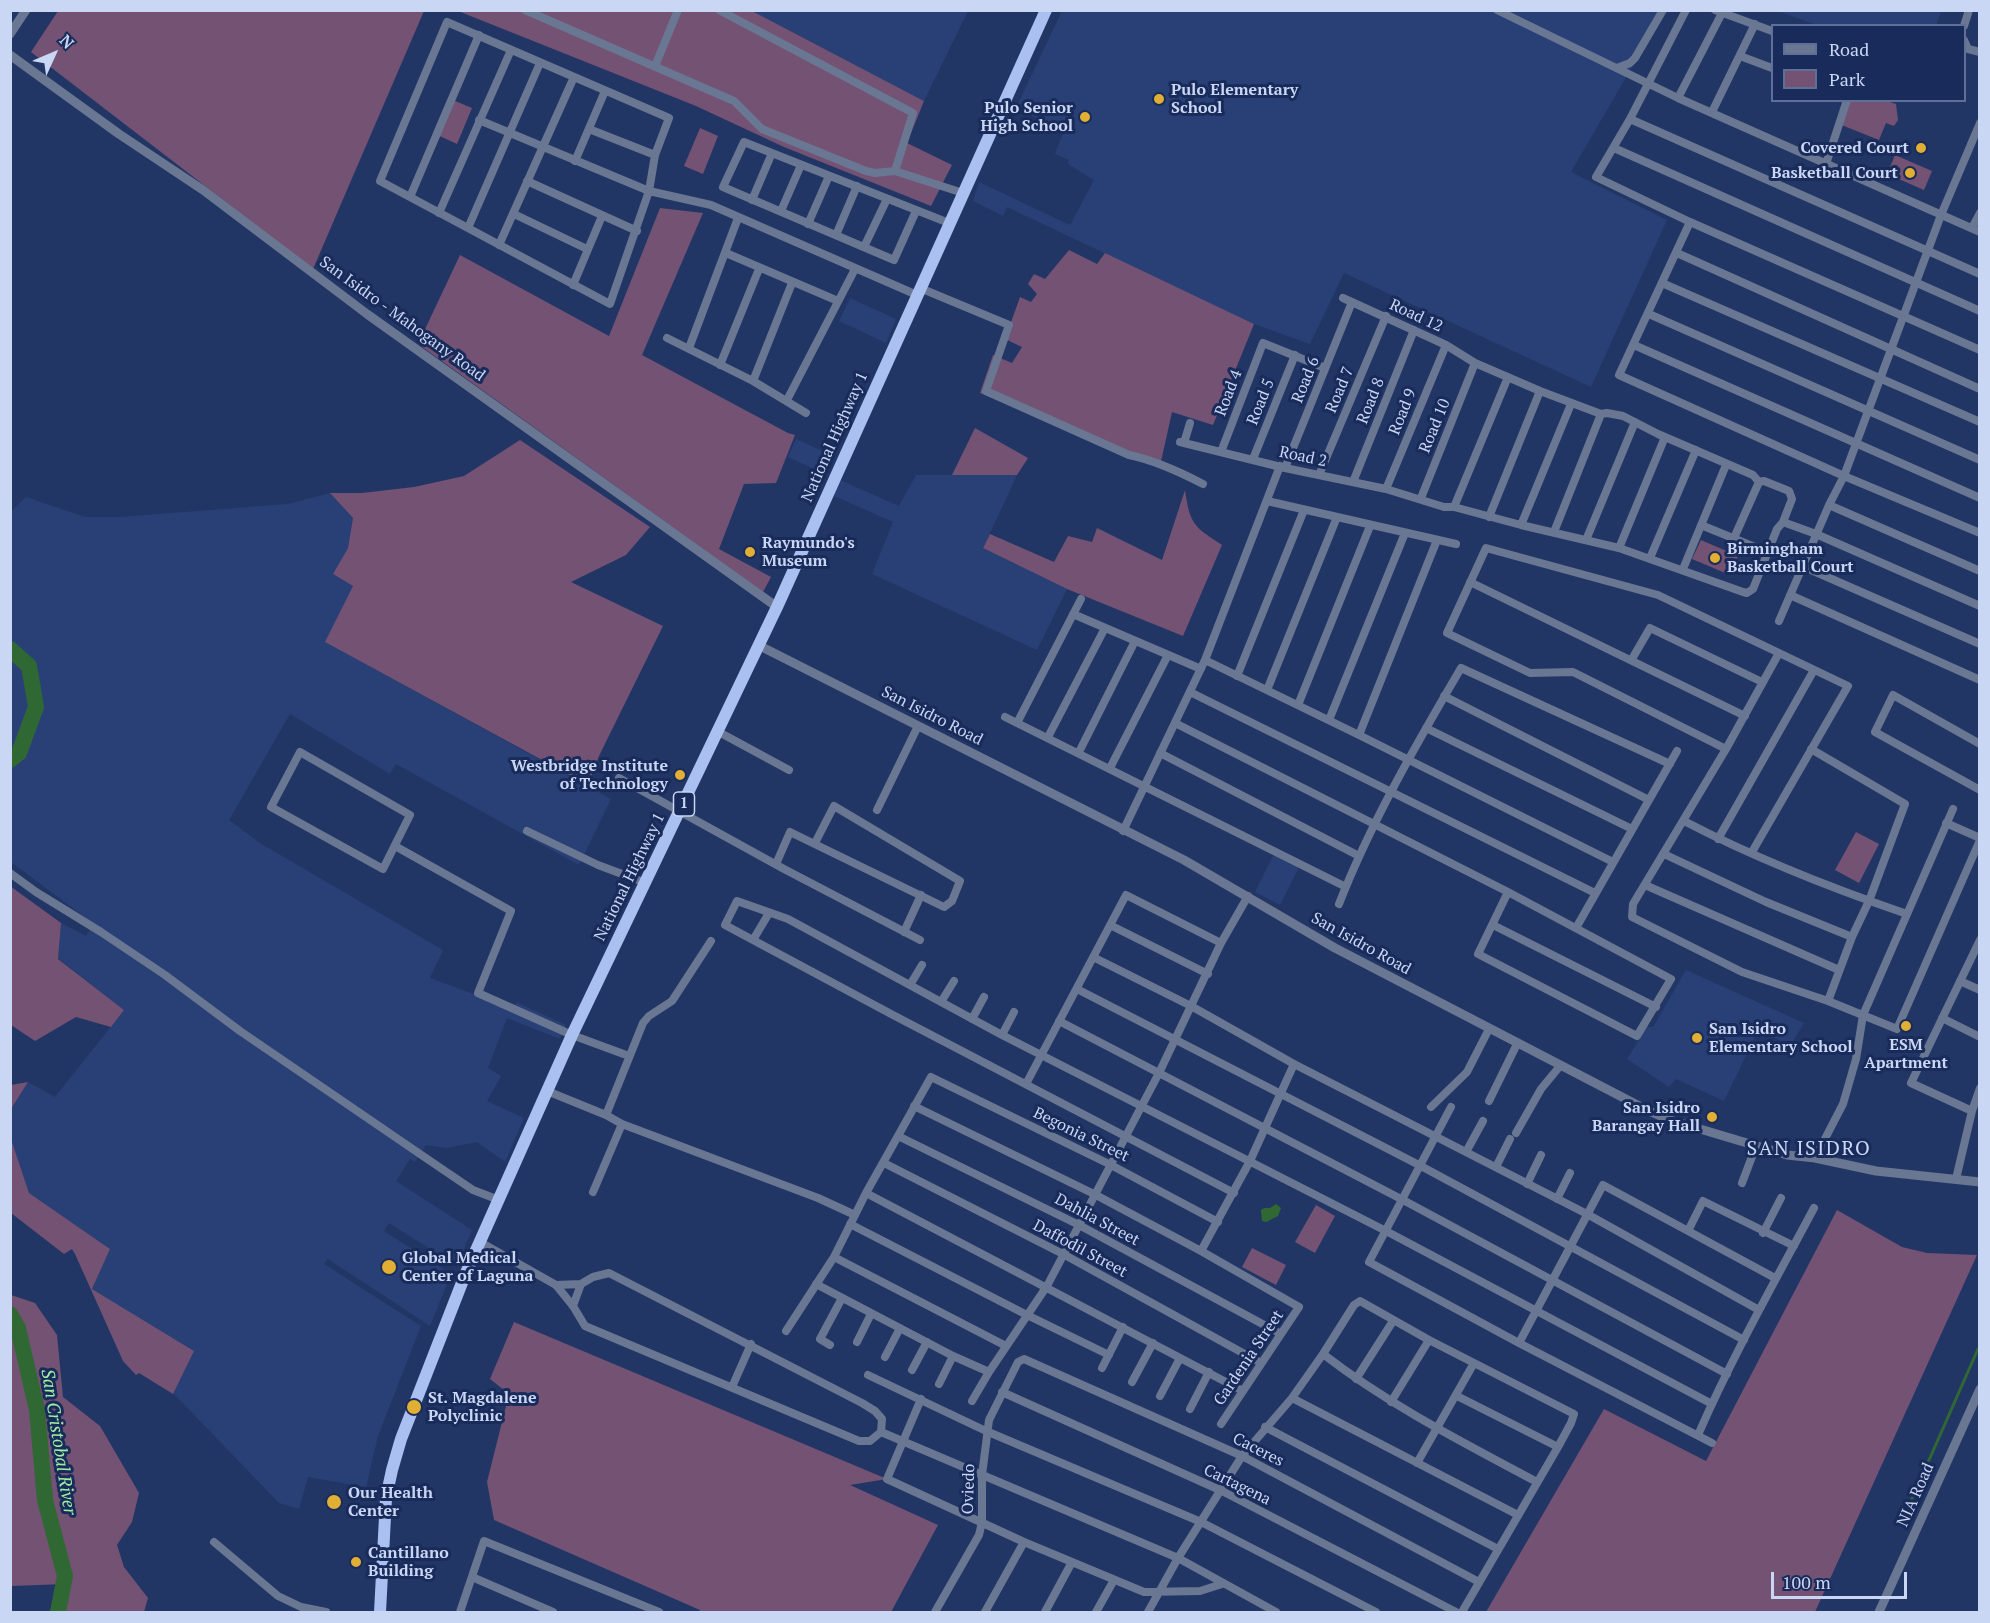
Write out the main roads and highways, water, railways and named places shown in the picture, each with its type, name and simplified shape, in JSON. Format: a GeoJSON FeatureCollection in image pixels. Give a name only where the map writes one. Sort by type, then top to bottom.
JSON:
{"type":"FeatureCollection","features":[{"type":"Feature","properties":{"kind":"highway","name":"National Highway 1"},"geometry":{"type":"LineString","coordinates":[[380,1612],[386,1498],[401,1439],[430,1361],[572,1035],[777,607],[1046,10]]}},
{"type":"Feature","properties":{"kind":"waterway","name":"San Cristobal River"},"geometry":{"type":"LineString","coordinates":[[10,649],[29,666],[36,707],[19,753],[10,760]]}},
{"type":"Feature","properties":{"kind":"waterway","name":"San Cristobal River"},"geometry":{"type":"LineString","coordinates":[[10,1314],[18,1328],[37,1410],[45,1500],[65,1576],[58,1612]]}},
{"type":"Feature","properties":{"kind":"waterway"},"geometry":{"type":"LineString","coordinates":[[1903,1519],[1978,1349]]}},
{"type":"Feature","properties":{"kind":"place","name":"Pulo Elementary School"},"geometry":{"type":"Point","coordinates":[1159,99]}},
{"type":"Feature","properties":{"kind":"place","name":"Pulo Senior High School"},"geometry":{"type":"Point","coordinates":[1085,117]}},
{"type":"Feature","properties":{"kind":"place","name":"Covered Court"},"geometry":{"type":"Point","coordinates":[1921,148]}},
{"type":"Feature","properties":{"kind":"place","name":"Basketball Court"},"geometry":{"type":"Point","coordinates":[1910,173]}},
{"type":"Feature","properties":{"kind":"place","name":"Raymundo's Museum"},"geometry":{"type":"Point","coordinates":[750,552]}},
{"type":"Feature","properties":{"kind":"place","name":"Birmingham Basketball Court"},"geometry":{"type":"Point","coordinates":[1715,558]}},
{"type":"Feature","properties":{"kind":"place","name":"Westbridge Institute of Technology"},"geometry":{"type":"Point","coordinates":[680,775]}},
{"type":"Feature","properties":{"kind":"place","name":"ESM Apartment"},"geometry":{"type":"Point","coordinates":[1906,1026]}},
{"type":"Feature","properties":{"kind":"place","name":"San Isidro Elementary School"},"geometry":{"type":"Point","coordinates":[1697,1038]}},
{"type":"Feature","properties":{"kind":"place","name":"San Isidro Barangay Hall"},"geometry":{"type":"Point","coordinates":[1712,1117]}},
{"type":"Feature","properties":{"kind":"place","name":"Global Medical Center of Laguna"},"geometry":{"type":"Point","coordinates":[389,1267]}},
{"type":"Feature","properties":{"kind":"place","name":"St. Magdalene Polyclinic"},"geometry":{"type":"Point","coordinates":[414,1407]}},
{"type":"Feature","properties":{"kind":"place","name":"Our Health Center"},"geometry":{"type":"Point","coordinates":[334,1502]}},
{"type":"Feature","properties":{"kind":"place","name":"Cantillano Building"},"geometry":{"type":"Point","coordinates":[356,1562]}},
{"type":"Feature","properties":{"kind":"district","name":"SAN ISIDRO"},"geometry":{"type":"Point","coordinates":[1809,1149]}}]}
